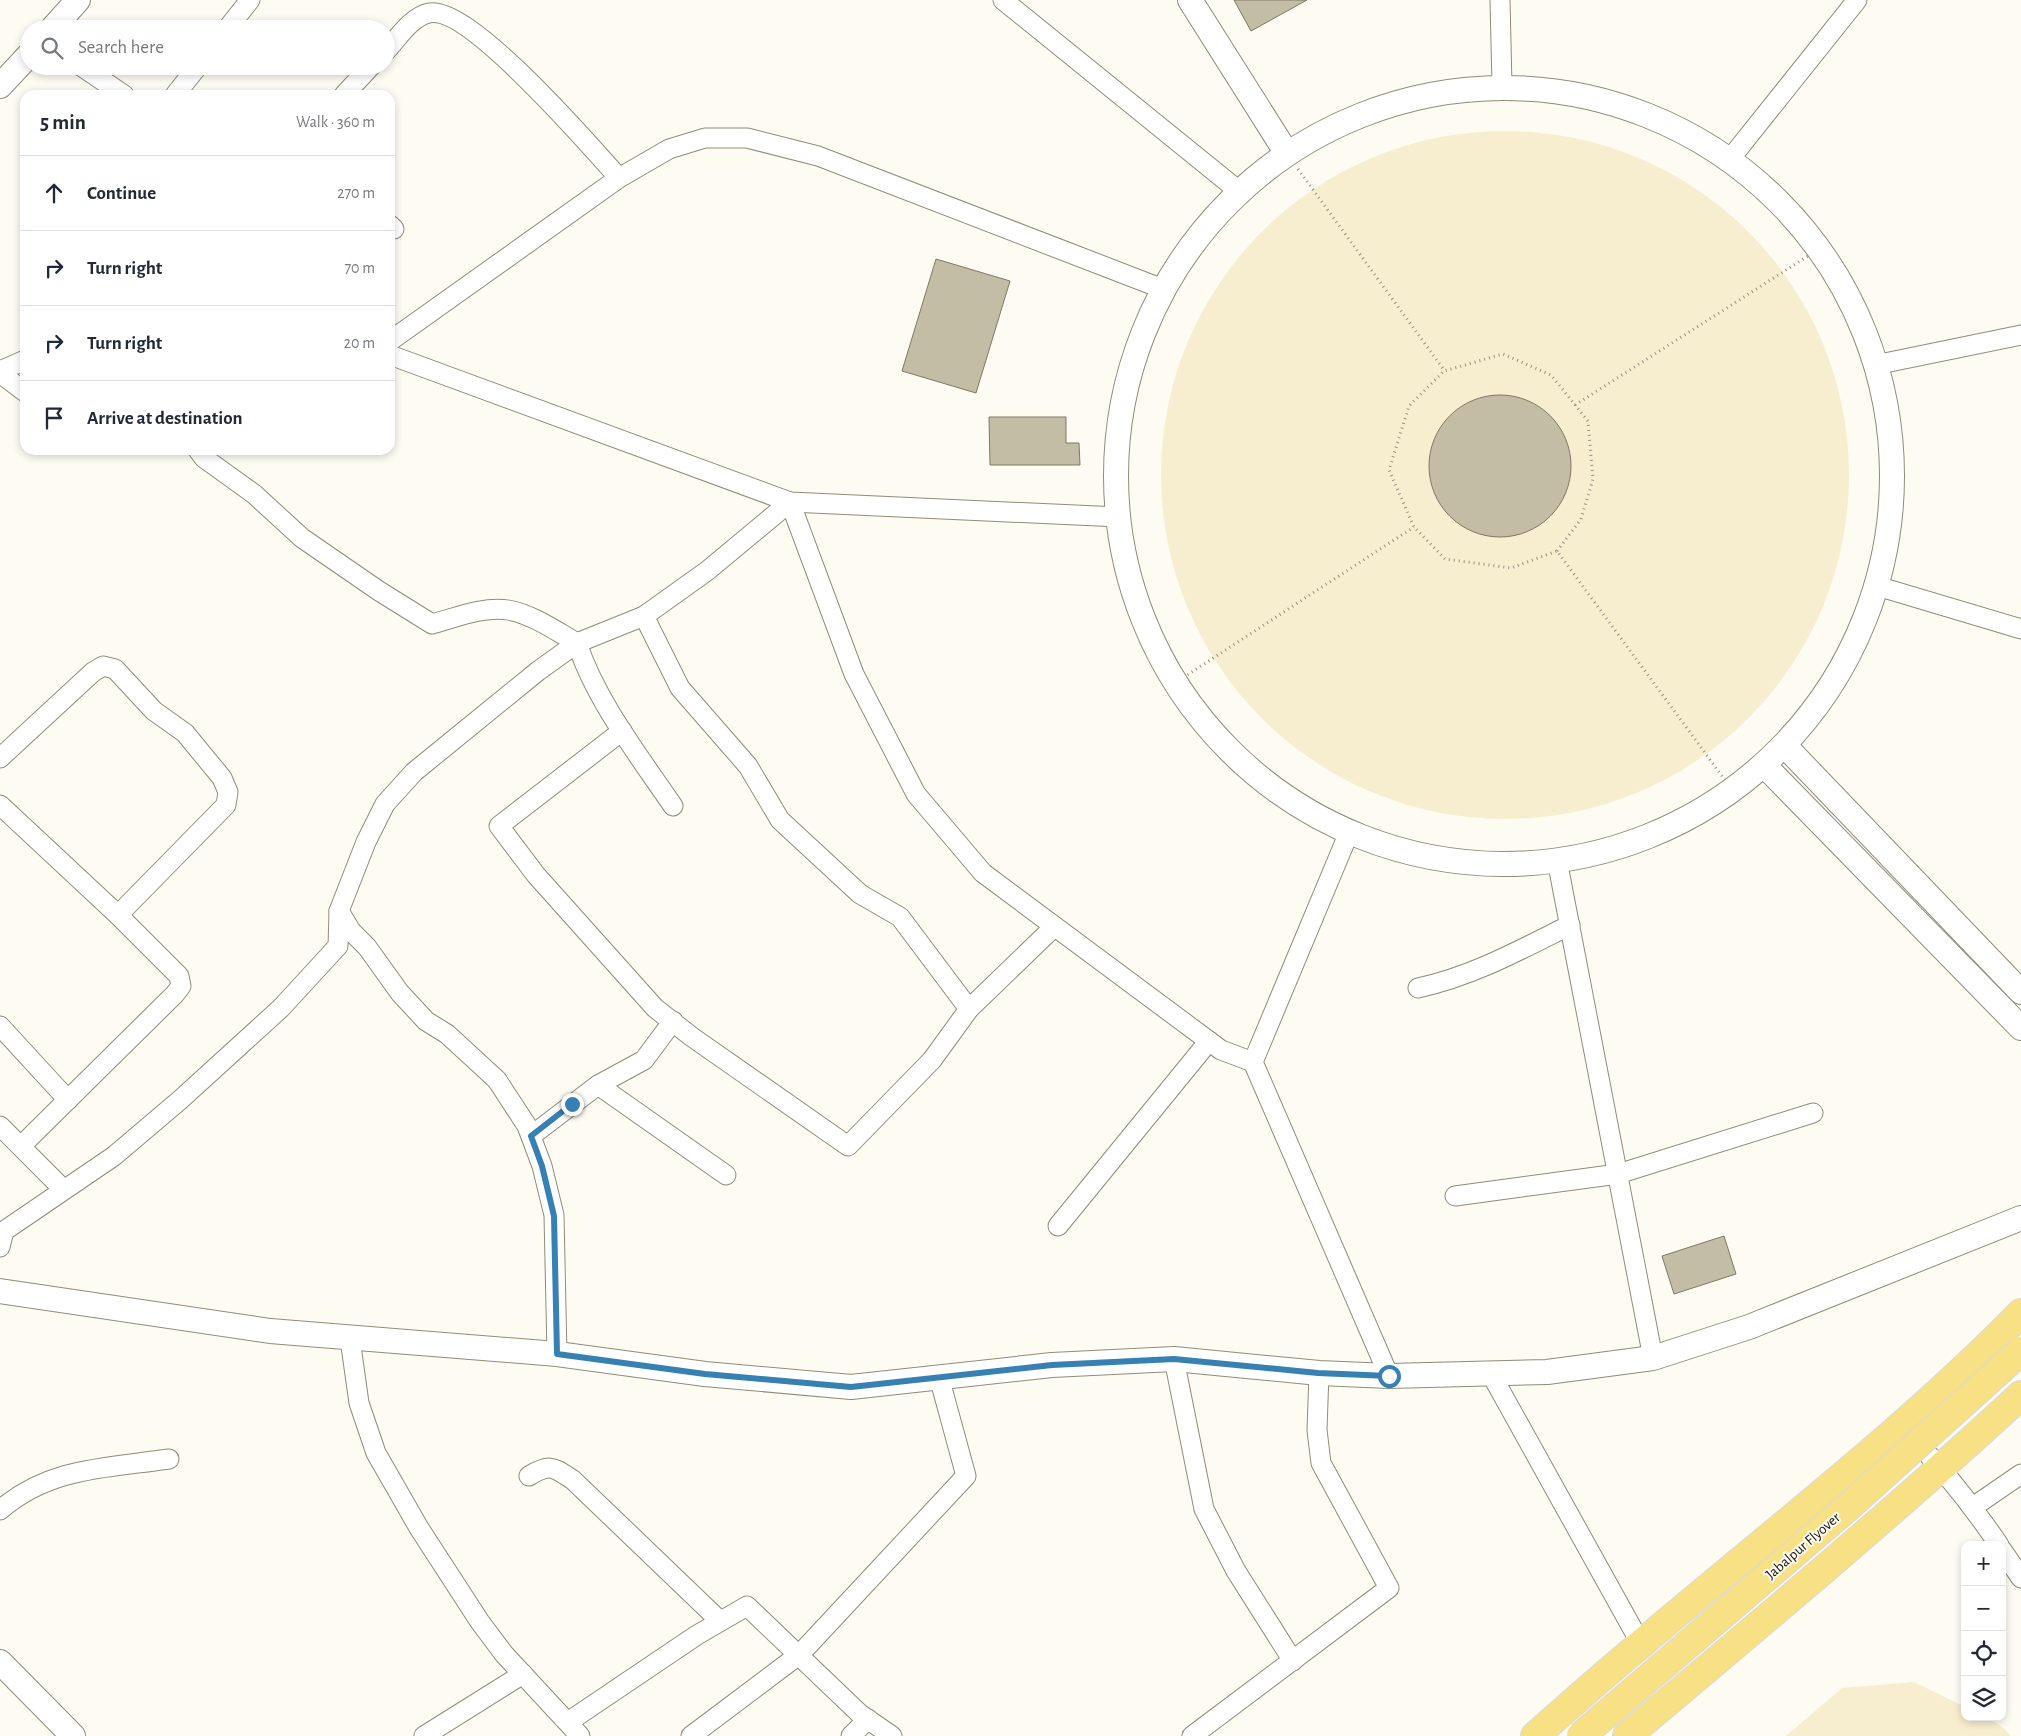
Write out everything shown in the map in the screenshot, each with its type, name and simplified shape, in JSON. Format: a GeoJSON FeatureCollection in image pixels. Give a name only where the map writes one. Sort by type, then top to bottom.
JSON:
{"type":"FeatureCollection","features":[{"type":"Feature","properties":{"kind":"main road"},"geometry":{"type":"LineString","coordinates":[[1535,1736],[1641,1644],[1902,1426],[1983,1352],[2021,1314]]}},
{"type":"Feature","properties":{"kind":"main road","name":"Jabalpur Flyover"},"geometry":{"type":"LineString","coordinates":[[1581,1736],[1847,1508],[2021,1351]]}},
{"type":"Feature","properties":{"kind":"main road"},"geometry":{"type":"LineString","coordinates":[[1627,1736],[1942,1468],[2021,1395]]}},
{"type":"Feature","properties":{"kind":"street"},"geometry":{"type":"LineString","coordinates":[[60,20],[78,0]]}},
{"type":"Feature","properties":{"kind":"street"},"geometry":{"type":"LineString","coordinates":[[234,20],[250,0]]}},
{"type":"Feature","properties":{"kind":"street"},"geometry":{"type":"LineString","coordinates":[[1003,0],[1240,192]]}},
{"type":"Feature","properties":{"kind":"street"},"geometry":{"type":"LineString","coordinates":[[1190,0],[1286,152]]}},
{"type":"Feature","properties":{"kind":"street"},"geometry":{"type":"LineString","coordinates":[[1500,0],[1502,86]]}},
{"type":"Feature","properties":{"kind":"street"},"geometry":{"type":"LineString","coordinates":[[1730,159],[1857,0]]}},
{"type":"Feature","properties":{"kind":"street"},"geometry":{"type":"LineString","coordinates":[[395,41],[415,20],[430,13],[436,7],[512,64],[551,103],[619,178]]}},
{"type":"Feature","properties":{"kind":"street"},"geometry":{"type":"LineString","coordinates":[[0,86],[20,65]]}},
{"type":"Feature","properties":{"kind":"street"},"geometry":{"type":"LineString","coordinates":[[94,75],[117,90]]}},
{"type":"Feature","properties":{"kind":"street"},"geometry":{"type":"LineString","coordinates":[[179,90],[191,75]]}},
{"type":"Feature","properties":{"kind":"street"},"geometry":{"type":"LineString","coordinates":[[349,90],[363,75]]}},
{"type":"Feature","properties":{"kind":"street"},"geometry":{"type":"LineString","coordinates":[[1502,86],[1622,105],[1730,159],[1812,237],[1868,335],[1894,444],[1887,556],[1849,662],[1785,746],[1765,766],[1703,813],[1612,852],[1513,866],[1413,855],[1320,819],[1239,760],[1175,683],[1132,592],[1115,494],[1122,394],[1155,300],[1211,217],[1240,192],[1286,152],[1353,116],[1426,94],[1502,86]]}},
{"type":"Feature","properties":{"kind":"street"},"geometry":{"type":"LineString","coordinates":[[395,337],[619,178],[669,149],[704,138],[747,138],[818,156],[1162,290]]}},
{"type":"Feature","properties":{"kind":"street"},"geometry":{"type":"LineString","coordinates":[[1875,365],[2021,335]]}},
{"type":"Feature","properties":{"kind":"street"},"geometry":{"type":"LineString","coordinates":[[395,357],[790,502],[1119,517]]}},
{"type":"Feature","properties":{"kind":"street"},"geometry":{"type":"LineString","coordinates":[[20,362],[0,372],[20,388]]}},
{"type":"Feature","properties":{"kind":"street"},"geometry":{"type":"LineString","coordinates":[[202,455],[254,494],[302,538],[379,591],[432,624],[483,611],[508,610],[545,624],[577,643],[583,662],[622,731],[672,806]]}},
{"type":"Feature","properties":{"kind":"street"},"geometry":{"type":"LineString","coordinates":[[0,1247],[4,1231],[114,1156],[180,1100],[281,1008],[338,946],[339,911],[366,842],[385,804],[414,772],[538,671],[577,643],[644,616],[708,571],[790,502]]}},
{"type":"Feature","properties":{"kind":"street"},"geometry":{"type":"LineString","coordinates":[[790,502],[854,674],[916,794],[983,873],[1221,1050],[1253,1062],[1389,1376]]}},
{"type":"Feature","properties":{"kind":"street"},"geometry":{"type":"LineString","coordinates":[[1877,586],[2021,629]]}},
{"type":"Feature","properties":{"kind":"street"},"geometry":{"type":"LineString","coordinates":[[644,616],[680,688],[748,766],[780,820],[860,894],[900,917],[969,1008]]}},
{"type":"Feature","properties":{"kind":"street"},"geometry":{"type":"LineString","coordinates":[[0,758],[93,672],[103,666],[115,668],[154,711],[184,733],[222,778],[228,792],[226,805],[118,915]]}},
{"type":"Feature","properties":{"kind":"street"},"geometry":{"type":"LineString","coordinates":[[622,731],[499,826],[536,876],[650,1003],[848,1146],[932,1060],[969,1008],[1054,927]]}},
{"type":"Feature","properties":{"kind":"street"},"geometry":{"type":"LineString","coordinates":[[1785,746],[2021,992]]}},
{"type":"Feature","properties":{"kind":"street"},"geometry":{"type":"LineString","coordinates":[[1765,766],[2021,1028]]}},
{"type":"Feature","properties":{"kind":"street"},"geometry":{"type":"LineString","coordinates":[[0,805],[118,915],[178,976],[180,986],[175,994],[21,1146]]}},
{"type":"Feature","properties":{"kind":"street"},"geometry":{"type":"LineString","coordinates":[[1253,1062],[1350,830]]}},
{"type":"Feature","properties":{"kind":"street"},"geometry":{"type":"LineString","coordinates":[[1557,860],[1653,1358]]}},
{"type":"Feature","properties":{"kind":"street"},"geometry":{"type":"LineString","coordinates":[[339,911],[351,931],[367,947],[407,1000],[426,1021],[447,1034],[497,1080],[527,1126],[542,1166],[554,1216],[557,1354]]}},
{"type":"Feature","properties":{"kind":"street"},"geometry":{"type":"LineString","coordinates":[[1418,988],[1449,981],[1488,966],[1570,924]]}},
{"type":"Feature","properties":{"kind":"street"},"geometry":{"type":"LineString","coordinates":[[531,1136],[598,1085],[644,1060],[673,1021]]}},
{"type":"Feature","properties":{"kind":"street"},"geometry":{"type":"LineString","coordinates":[[0,1026],[68,1100]]}},
{"type":"Feature","properties":{"kind":"street"},"geometry":{"type":"LineString","coordinates":[[1058,1226],[1209,1041]]}},
{"type":"Feature","properties":{"kind":"street"},"geometry":{"type":"LineString","coordinates":[[598,1085],[726,1175]]}},
{"type":"Feature","properties":{"kind":"street"},"geometry":{"type":"LineString","coordinates":[[1455,1196],[1618,1174],[1813,1113]]}},
{"type":"Feature","properties":{"kind":"street"},"geometry":{"type":"LineString","coordinates":[[0,1126],[63,1189]]}},
{"type":"Feature","properties":{"kind":"street"},"geometry":{"type":"LineString","coordinates":[[0,1291],[270,1331],[350,1339],[557,1354],[705,1374],[851,1387],[1052,1365],[1174,1359],[1318,1373],[1389,1376],[1547,1372],[1653,1358],[1749,1327],[2021,1218]]}},
{"type":"Feature","properties":{"kind":"street"},"geometry":{"type":"LineString","coordinates":[[350,1339],[358,1403],[376,1453],[419,1528],[480,1622],[523,1674],[580,1736]]}},
{"type":"Feature","properties":{"kind":"street"},"geometry":{"type":"LineString","coordinates":[[1174,1359],[1204,1509],[1236,1571],[1293,1660]]}},
{"type":"Feature","properties":{"kind":"street"},"geometry":{"type":"LineString","coordinates":[[1192,1736],[1389,1588],[1321,1463],[1317,1430],[1318,1373]]}},
{"type":"Feature","properties":{"kind":"street"},"geometry":{"type":"LineString","coordinates":[[1491,1374],[1641,1644]]}},
{"type":"Feature","properties":{"kind":"street"},"geometry":{"type":"LineString","coordinates":[[691,1736],[800,1654],[966,1476],[939,1377]]}},
{"type":"Feature","properties":{"kind":"street"},"geometry":{"type":"LineString","coordinates":[[1902,1426],[1942,1468],[1974,1507],[1995,1541]]}},
{"type":"Feature","properties":{"kind":"street"},"geometry":{"type":"LineString","coordinates":[[0,1510],[15,1497],[42,1482],[68,1474],[169,1460]]}},
{"type":"Feature","properties":{"kind":"street"},"geometry":{"type":"LineString","coordinates":[[529,1476],[544,1467],[554,1467],[573,1480],[720,1621]]}},
{"type":"Feature","properties":{"kind":"street"},"geometry":{"type":"LineString","coordinates":[[1974,1507],[2021,1474]]}},
{"type":"Feature","properties":{"kind":"street"},"geometry":{"type":"LineString","coordinates":[[2006,1556],[2021,1578]]}},
{"type":"Feature","properties":{"kind":"street"},"geometry":{"type":"LineString","coordinates":[[568,1722],[720,1621],[747,1606],[868,1719],[892,1736]]}},
{"type":"Feature","properties":{"kind":"street"},"geometry":{"type":"LineString","coordinates":[[0,1662],[73,1736]]}},
{"type":"Feature","properties":{"kind":"street"},"geometry":{"type":"LineString","coordinates":[[424,1736],[523,1674]]}},
{"type":"Feature","properties":{"kind":"street"},"geometry":{"type":"LineString","coordinates":[[851,1736],[868,1719]]}},
{"type":"Feature","properties":{"kind":"path"},"geometry":{"type":"LineString","coordinates":[[1286,152],[1444,371]]}},
{"type":"Feature","properties":{"kind":"path"},"geometry":{"type":"LineString","coordinates":[[1575,404],[1819,249]]}},
{"type":"Feature","properties":{"kind":"path"},"geometry":{"type":"LineString","coordinates":[[1503,354],[1551,375],[1588,421],[1592,479],[1581,519],[1557,550],[1511,568],[1445,559],[1414,527],[1389,470],[1409,406],[1444,371],[1503,354]]}},
{"type":"Feature","properties":{"kind":"path"},"geometry":{"type":"LineString","coordinates":[[1175,683],[1414,527]]}},
{"type":"Feature","properties":{"kind":"path"},"geometry":{"type":"LineString","coordinates":[[1557,550],[1733,791]]}},
{"type":"Feature","properties":{"kind":"shaded area"},"geometry":{"type":"Polygon","coordinates":[[[1505,131],[1539,132],[1572,137],[1637,157],[1667,171],[1696,189],[1723,209],[1748,232],[1771,257],[1791,284],[1809,313],[1823,343],[1843,408],[1848,441],[1848,509],[1843,542],[1823,607],[1809,637],[1791,666],[1771,693],[1748,718],[1723,741],[1696,761],[1667,779],[1637,793],[1572,813],[1539,818],[1505,819],[1471,818],[1438,813],[1373,793],[1343,779],[1314,761],[1287,741],[1262,718],[1239,693],[1219,666],[1201,637],[1187,607],[1167,542],[1162,509],[1161,475],[1162,441],[1167,408],[1187,343],[1201,313],[1219,284],[1239,257],[1262,232],[1287,209],[1314,189],[1343,171],[1373,157],[1438,137],[1471,132],[1505,131]]]}},
{"type":"Feature","properties":{"kind":"shaded area"},"geometry":{"type":"Polygon","coordinates":[[[1914,1682],[1961,1705],[1961,1721],[1993,1721],[2011,1736],[1786,1736],[1842,1688],[1914,1682]]]}},
{"type":"Feature","properties":{"kind":"building"},"geometry":{"type":"Polygon","coordinates":[[[1234,0],[1307,0],[1251,31],[1234,0]]]}},
{"type":"Feature","properties":{"kind":"building"},"geometry":{"type":"Polygon","coordinates":[[[936,259],[1010,281],[976,393],[902,371],[936,259]]]}},
{"type":"Feature","properties":{"kind":"building"},"geometry":{"type":"Polygon","coordinates":[[[1500,395],[1514,396],[1527,400],[1540,407],[1550,416],[1559,426],[1566,439],[1570,452],[1570,480],[1566,493],[1559,506],[1550,516],[1540,525],[1527,532],[1514,536],[1500,537],[1486,536],[1473,532],[1460,525],[1450,516],[1441,506],[1434,493],[1430,480],[1429,466],[1430,452],[1434,439],[1441,426],[1450,416],[1460,407],[1473,400],[1486,396],[1500,395]]]}},
{"type":"Feature","properties":{"kind":"building"},"geometry":{"type":"Polygon","coordinates":[[[989,417],[1066,417],[1066,443],[1079,443],[1080,465],[990,465],[989,417]]]}},
{"type":"Feature","properties":{"kind":"building"},"geometry":{"type":"Polygon","coordinates":[[[1724,1236],[1736,1274],[1674,1294],[1662,1256],[1724,1236]]]}},
{"type":"Feature","properties":{"kind":"route"},"geometry":{"type":"LineString","coordinates":[[572,1104],[531,1136],[542,1166],[554,1216],[557,1270],[557,1354],[705,1374],[851,1387],[1052,1365],[1174,1359],[1318,1373],[1389,1376]]}}]}
